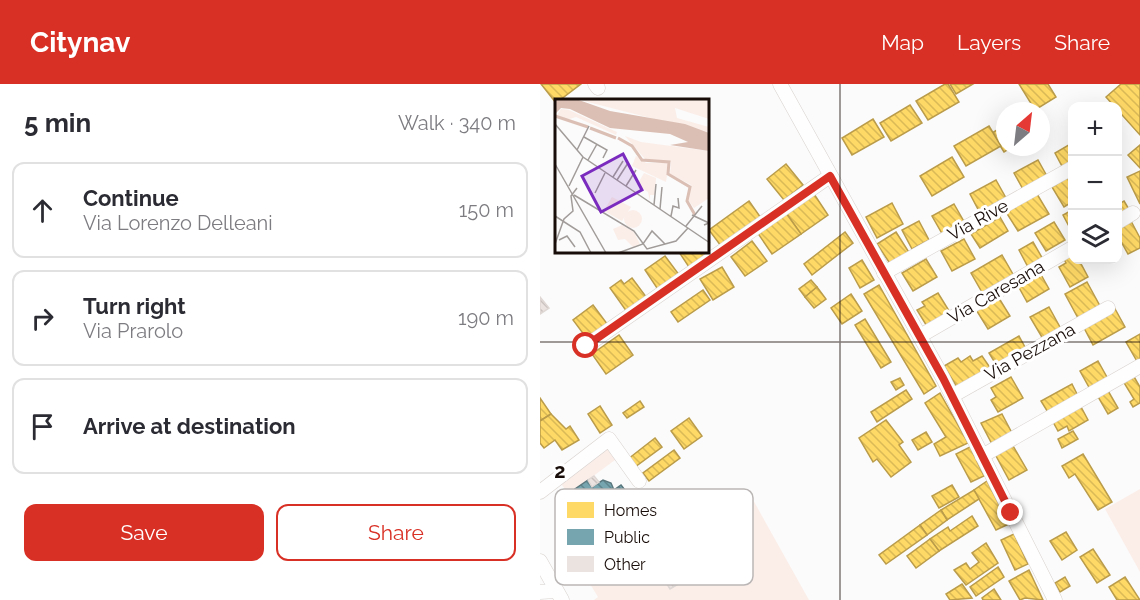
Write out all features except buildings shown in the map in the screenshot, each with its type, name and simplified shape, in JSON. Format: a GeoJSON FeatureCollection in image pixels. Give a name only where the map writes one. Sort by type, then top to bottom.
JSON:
{"type":"FeatureCollection","features":[{"type":"Feature","properties":{"kind":"street"},"geometry":{"type":"LineString","coordinates":[[780,84],[952,396],[1055,600]]}},
{"type":"Feature","properties":{"kind":"street","name":"Via Rive"},"geometry":{"type":"LineString","coordinates":[[884,273],[1068,170]]}},
{"type":"Feature","properties":{"kind":"street"},"geometry":{"type":"LineString","coordinates":[[586,346],[830,176]]}},
{"type":"Feature","properties":{"kind":"street"},"geometry":{"type":"LineString","coordinates":[[1122,219],[1132,213]]}},
{"type":"Feature","properties":{"kind":"street","name":"Via Caresana"},"geometry":{"type":"LineString","coordinates":[[920,336],[1068,250]]}},
{"type":"Feature","properties":{"kind":"street","name":"Via Pezzana"},"geometry":{"type":"LineString","coordinates":[[952,396],[1108,308]]}},
{"type":"Feature","properties":{"kind":"street"},"geometry":{"type":"LineString","coordinates":[[982,456],[1140,366]]}},
{"type":"Feature","properties":{"kind":"street"},"geometry":{"type":"LineString","coordinates":[[540,492],[609,439],[639,481]]}},
{"type":"Feature","properties":{"kind":"street"},"geometry":{"type":"LineString","coordinates":[[540,561],[559,595]]}},
{"type":"Feature","properties":{"kind":"street"},"geometry":{"type":"LineString","coordinates":[[540,592],[559,595]]}},
{"type":"Feature","properties":{"kind":"shaded area"},"geometry":{"type":"Polygon","coordinates":[[[604,444],[619,457],[576,489],[565,489],[558,480],[604,444]]]}},
{"type":"Feature","properties":{"kind":"shaded area"},"geometry":{"type":"Polygon","coordinates":[[[1140,489],[1140,572],[1105,509],[1140,489]]]}},
{"type":"Feature","properties":{"kind":"shaded area"},"geometry":{"type":"Polygon","coordinates":[[[753,500],[809,600],[594,600],[598,597],[591,585],[753,585],[753,500]]]}},
{"type":"Feature","properties":{"kind":"route"},"geometry":{"type":"LineString","coordinates":[[586,346],[830,176],[943,378],[1011,513]]}}]}
